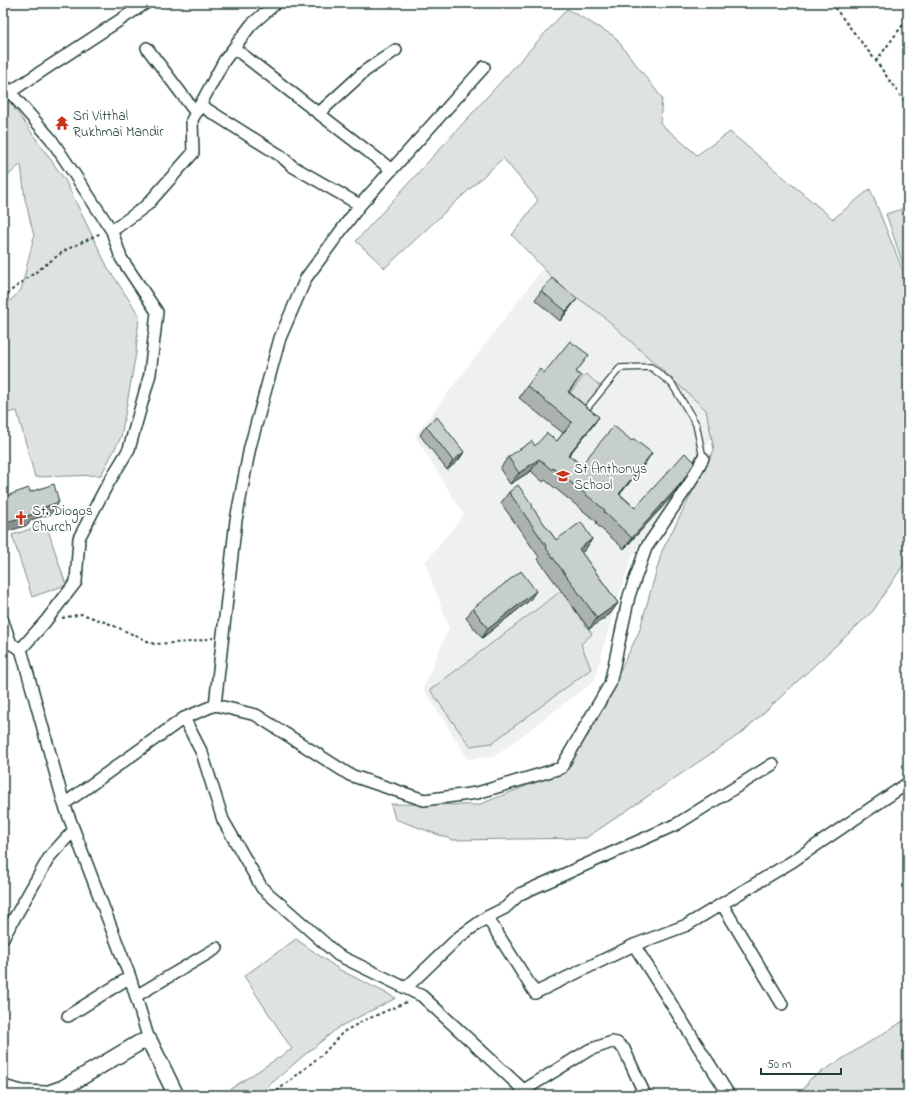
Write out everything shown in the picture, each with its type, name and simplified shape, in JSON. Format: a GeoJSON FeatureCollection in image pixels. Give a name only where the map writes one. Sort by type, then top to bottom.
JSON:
{"type":"FeatureCollection","features":[{"type":"Feature","properties":{"kind":"street"},"geometry":{"type":"LineString","coordinates":[[12,646],[45,622],[76,582],[79,538],[106,487],[129,449],[150,374],[156,312],[121,258],[112,230],[51,139],[7,88],[146,3]]}},
{"type":"Feature","properties":{"kind":"street"},"geometry":{"type":"LineString","coordinates":[[112,230],[147,206],[193,153],[192,120],[224,61],[251,25],[276,3]]}},
{"type":"Feature","properties":{"kind":"street"},"geometry":{"type":"LineString","coordinates":[[147,48],[198,109],[281,156],[292,166],[360,205]]}},
{"type":"Feature","properties":{"kind":"street"},"geometry":{"type":"LineString","coordinates":[[234,48],[392,170]]}},
{"type":"Feature","properties":{"kind":"street"},"geometry":{"type":"LineString","coordinates":[[319,113],[365,71],[396,50]]}},
{"type":"Feature","properties":{"kind":"street"},"geometry":{"type":"LineString","coordinates":[[215,705],[236,520],[250,447],[280,338],[306,278],[360,205],[484,66]]}},
{"type":"Feature","properties":{"kind":"street"},"geometry":{"type":"LineString","coordinates":[[64,804],[184,718],[215,705],[256,714],[350,775],[424,800],[477,793],[562,768],[610,684],[629,596],[646,548],[690,483],[703,458]]}},
{"type":"Feature","properties":{"kind":"street"},"geometry":{"type":"LineString","coordinates":[[3,621],[64,804],[130,977],[149,1040],[176,1095]]}},
{"type":"Feature","properties":{"kind":"street"},"geometry":{"type":"LineString","coordinates":[[184,718],[202,753],[223,820],[262,888],[338,955],[422,996],[526,1093],[590,1050],[612,1042],[618,1043],[624,1050],[645,1095]]}},
{"type":"Feature","properties":{"kind":"street"},"geometry":{"type":"LineString","coordinates":[[406,988],[459,937],[487,917],[505,908],[520,894],[677,824],[774,764]]}},
{"type":"Feature","properties":{"kind":"street"},"geometry":{"type":"LineString","coordinates":[[487,917],[534,993],[634,945],[688,925],[793,861],[908,782]]}},
{"type":"Feature","properties":{"kind":"street"},"geometry":{"type":"LineString","coordinates":[[3,938],[50,856],[74,830]]}},
{"type":"Feature","properties":{"kind":"street"},"geometry":{"type":"LineString","coordinates":[[722,904],[782,1004]]}},
{"type":"Feature","properties":{"kind":"street"},"geometry":{"type":"LineString","coordinates":[[634,945],[729,1095]]}},
{"type":"Feature","properties":{"kind":"street"},"geometry":{"type":"LineString","coordinates":[[136,996],[217,948]]}},
{"type":"Feature","properties":{"kind":"street"},"geometry":{"type":"LineString","coordinates":[[68,1016],[130,977]]}},
{"type":"Feature","properties":{"kind":"street"},"geometry":{"type":"LineString","coordinates":[[3,1088],[22,1093],[46,1094],[63,1088],[139,1043],[149,1040]]}},
{"type":"Feature","properties":{"kind":"lane"},"geometry":{"type":"LineString","coordinates":[[582,414],[620,368],[651,367],[672,384],[696,424],[703,458]]}},
{"type":"Feature","properties":{"kind":"path"},"geometry":{"type":"LineString","coordinates":[[831,3],[876,61],[908,107]]}},
{"type":"Feature","properties":{"kind":"path"},"geometry":{"type":"LineString","coordinates":[[876,61],[908,18]]}},
{"type":"Feature","properties":{"kind":"path"},"geometry":{"type":"LineString","coordinates":[[3,299],[13,289],[64,252],[112,230]]}},
{"type":"Feature","properties":{"kind":"path"},"geometry":{"type":"LineString","coordinates":[[45,622],[82,614],[110,624],[154,644],[191,642],[223,636]]}},
{"type":"Feature","properties":{"kind":"path"},"geometry":{"type":"LineString","coordinates":[[272,1095],[324,1052],[343,1032],[363,1021],[422,996]]}},
{"type":"Feature","properties":{"kind":"shaded area"},"geometry":{"type":"Polygon","coordinates":[[[567,9],[614,36],[662,98],[660,123],[697,155],[730,132],[833,219],[870,189],[908,283],[908,558],[873,611],[743,732],[586,838],[453,840],[395,819],[391,804],[478,805],[549,777],[587,737],[639,632],[662,551],[714,450],[706,410],[602,315],[559,285],[512,235],[538,200],[503,158],[385,268],[356,241],[567,9]]]}},
{"type":"Feature","properties":{"kind":"shaded area"},"geometry":{"type":"Polygon","coordinates":[[[3,92],[65,180],[108,268],[139,315],[136,353],[121,437],[101,475],[35,477],[17,411],[3,414],[3,308],[21,290],[34,236],[25,199],[21,164],[3,180],[3,92]]]}},
{"type":"Feature","properties":{"kind":"shaded area"},"geometry":{"type":"Polygon","coordinates":[[[908,207],[908,279],[886,214],[908,207]]]}},
{"type":"Feature","properties":{"kind":"shaded area","name":"St Anthonys School"},"geometry":{"type":"Polygon","coordinates":[[[547,263],[679,366],[721,425],[631,559],[613,613],[594,681],[494,757],[468,759],[423,688],[449,628],[425,562],[464,515],[415,436],[547,263]]]}},
{"type":"Feature","properties":{"kind":"shaded area"},"geometry":{"type":"Polygon","coordinates":[[[586,374],[601,387],[579,414],[563,401],[586,374]]]}},
{"type":"Feature","properties":{"kind":"shaded area"},"geometry":{"type":"Polygon","coordinates":[[[46,524],[66,585],[32,597],[12,535],[46,524]]]}},
{"type":"Feature","properties":{"kind":"shaded area"},"geometry":{"type":"Polygon","coordinates":[[[561,591],[592,634],[581,644],[591,669],[492,743],[470,746],[430,690],[561,591]]]}},
{"type":"Feature","properties":{"kind":"shaded area"},"geometry":{"type":"Polygon","coordinates":[[[296,939],[340,970],[396,998],[339,1027],[258,1095],[221,1095],[292,1049],[244,976],[296,939]]]}},
{"type":"Feature","properties":{"kind":"shaded area"},"geometry":{"type":"Polygon","coordinates":[[[908,1018],[908,1095],[800,1095],[810,1079],[908,1018]]]}},
{"type":"Feature","properties":{"kind":"building"},"geometry":{"type":"Polygon","coordinates":[[[552,278],[577,299],[566,311],[541,291],[552,278]]]}},
{"type":"Feature","properties":{"kind":"building"},"geometry":{"type":"Polygon","coordinates":[[[570,341],[589,355],[576,372],[581,376],[568,392],[599,417],[568,455],[581,465],[614,426],[632,441],[634,439],[652,453],[619,494],[635,508],[685,453],[695,462],[682,482],[632,538],[604,512],[605,510],[553,468],[552,470],[539,459],[519,473],[508,457],[532,441],[535,446],[547,433],[557,441],[572,422],[527,386],[540,369],[544,373],[570,341]]]}},
{"type":"Feature","properties":{"kind":"building"},"geometry":{"type":"Polygon","coordinates":[[[437,417],[464,452],[453,461],[426,426],[437,417]]]}},
{"type":"Feature","properties":{"kind":"building"},"geometry":{"type":"Polygon","coordinates":[[[54,484],[59,502],[36,510],[37,513],[3,523],[3,497],[29,488],[30,492],[54,484]]]}},
{"type":"Feature","properties":{"kind":"building"},"geometry":{"type":"Polygon","coordinates":[[[518,485],[556,540],[581,522],[592,539],[579,549],[618,603],[597,618],[546,548],[547,547],[509,492],[518,485]]]}},
{"type":"Feature","properties":{"kind":"building"},"geometry":{"type":"Polygon","coordinates":[[[521,571],[536,591],[488,629],[473,608],[521,571]]]}},
{"type":"Feature","properties":{"kind":"place","name":"Sri Vitthal Rukhmai Mandir"},"geometry":{"type":"Point","coordinates":[62,123]}},
{"type":"Feature","properties":{"kind":"place","name":"St Anthonys School"},"geometry":{"type":"Point","coordinates":[563,476]}},
{"type":"Feature","properties":{"kind":"place","name":"St. Diogos Church"},"geometry":{"type":"Point","coordinates":[21,518]}}]}
